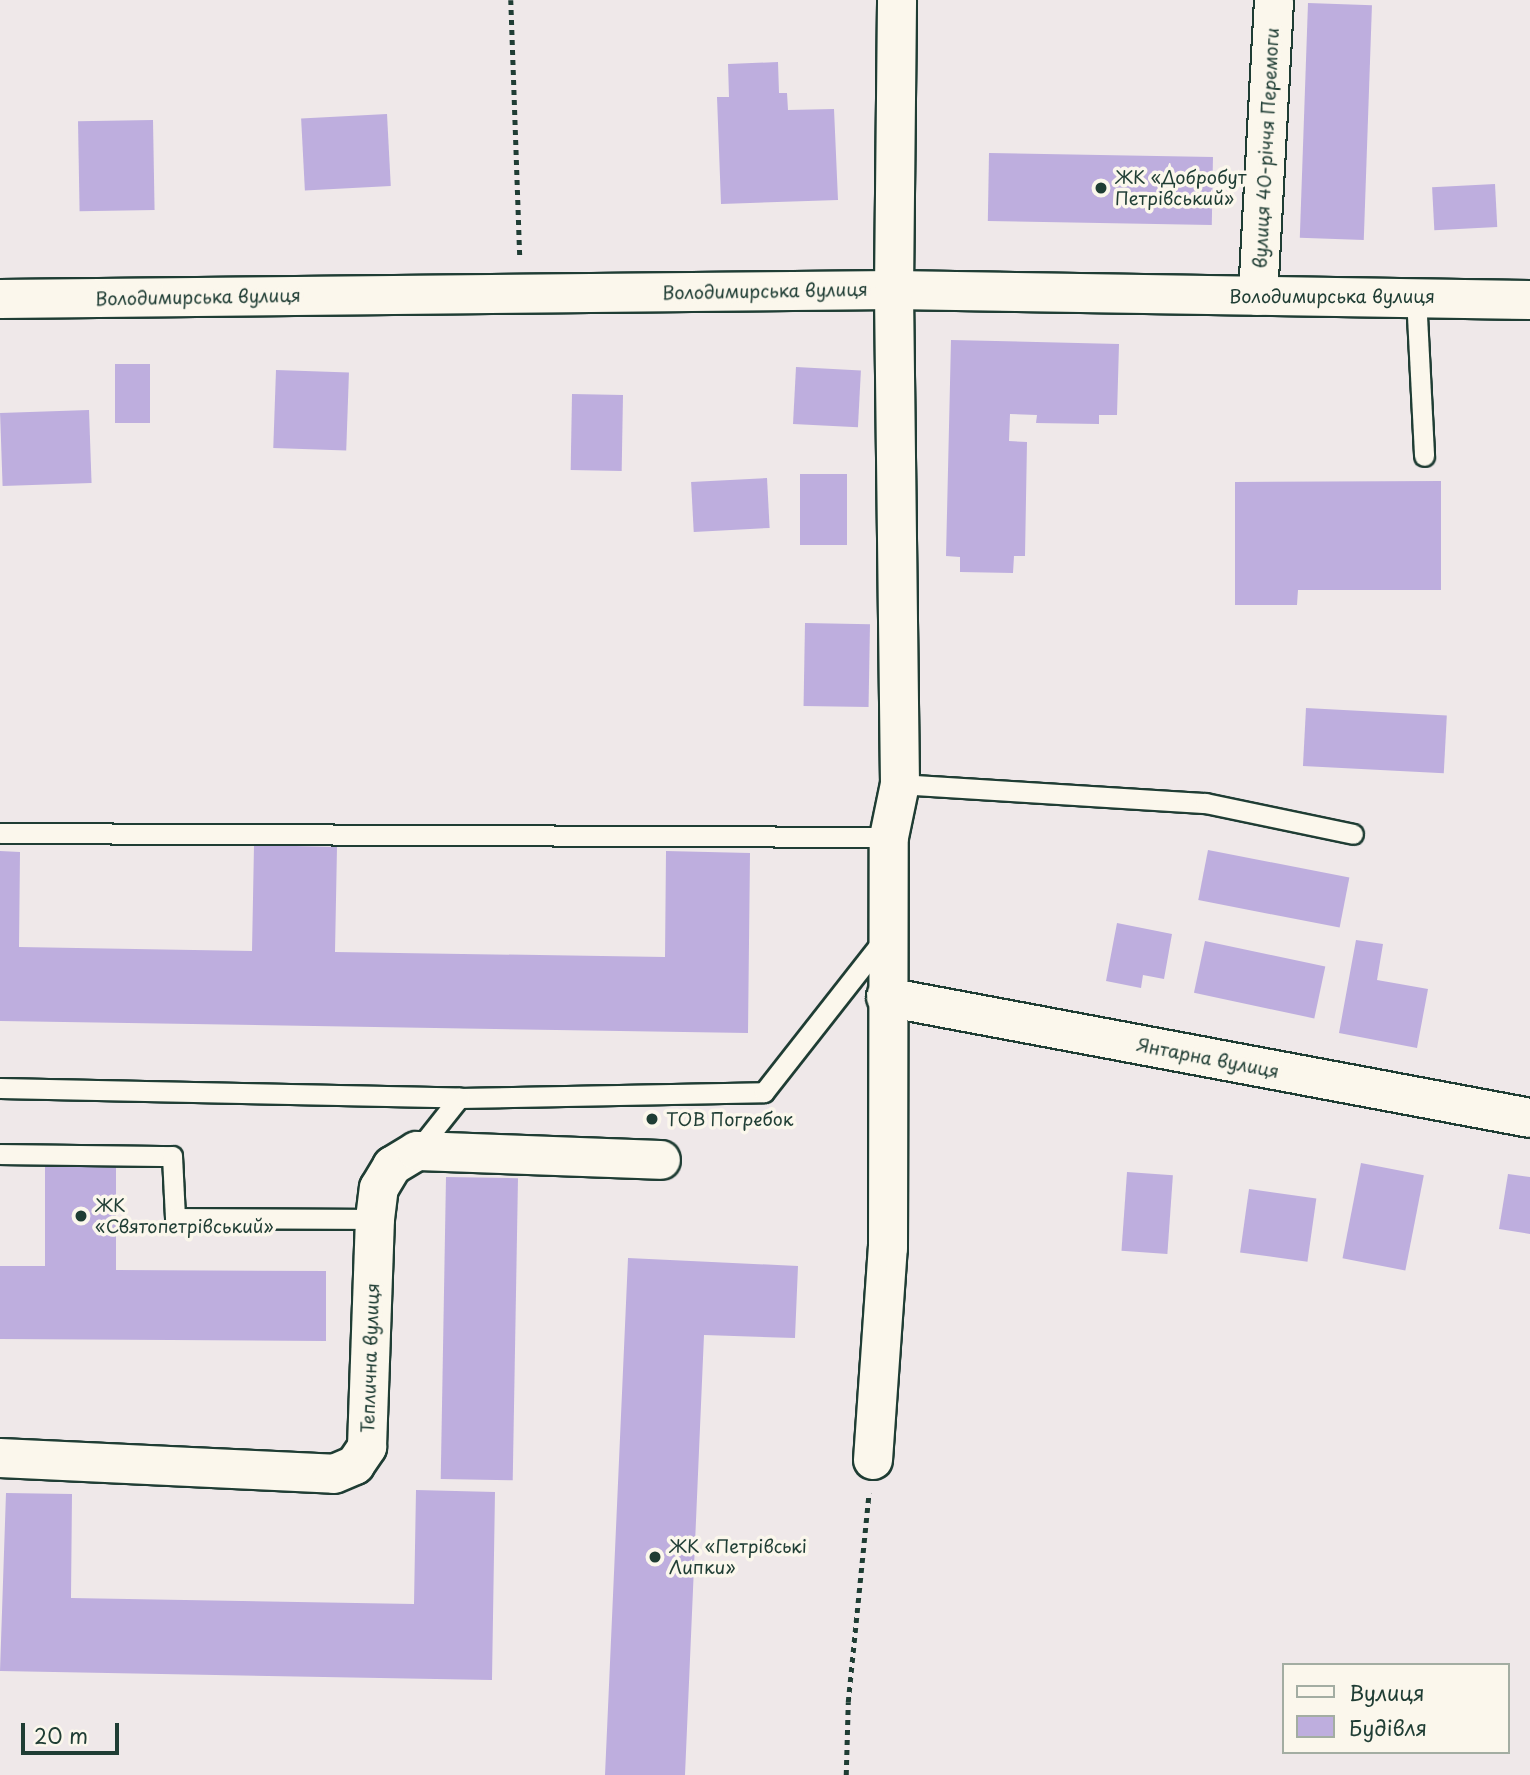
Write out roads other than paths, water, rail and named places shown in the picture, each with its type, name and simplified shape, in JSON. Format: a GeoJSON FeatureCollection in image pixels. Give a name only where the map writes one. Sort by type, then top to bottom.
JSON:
{"type":"FeatureCollection","features":[{"type":"Feature","properties":{"kind":"street"},"geometry":{"type":"LineString","coordinates":[[873,1460],[888,1248],[886,997],[889,837],[900,784],[894,290],[897,0]]}},
{"type":"Feature","properties":{"kind":"street","name":"вулиця 40-річчя Перемоги"},"geometry":{"type":"LineString","coordinates":[[1258,296],[1274,0]]}},
{"type":"Feature","properties":{"kind":"street","name":"Володимирська вулиця"},"geometry":{"type":"LineString","coordinates":[[0,299],[894,290],[1416,296],[1530,300]]}},
{"type":"Feature","properties":{"kind":"street","name":"Янтарна вулиця"},"geometry":{"type":"LineString","coordinates":[[886,997],[1530,1118]]}},
{"type":"Feature","properties":{"kind":"street"},"geometry":{"type":"LineString","coordinates":[[417,1151],[661,1160]]}},
{"type":"Feature","properties":{"kind":"street","name":"Теплична вулиця"},"geometry":{"type":"LineString","coordinates":[[0,1458],[334,1474],[355,1465],[367,1447],[375,1219],[379,1188],[393,1166],[417,1151]]}},
{"type":"Feature","properties":{"kind":"lane"},"geometry":{"type":"LineString","coordinates":[[1416,296],[1424,456]]}},
{"type":"Feature","properties":{"kind":"lane"},"geometry":{"type":"LineString","coordinates":[[900,784],[1205,803],[1353,834]]}},
{"type":"Feature","properties":{"kind":"lane"},"geometry":{"type":"LineString","coordinates":[[0,833],[889,837]]}},
{"type":"Feature","properties":{"kind":"lane"},"geometry":{"type":"LineString","coordinates":[[0,1088],[459,1097],[764,1092],[887,935]]}},
{"type":"Feature","properties":{"kind":"lane"},"geometry":{"type":"LineString","coordinates":[[417,1151],[459,1097]]}},
{"type":"Feature","properties":{"kind":"lane"},"geometry":{"type":"LineString","coordinates":[[0,1154],[172,1156],[175,1218],[375,1219]]}},
{"type":"Feature","properties":{"kind":"place","name":"ЖК «Добробут Петрівський»"},"geometry":{"type":"Point","coordinates":[1101,188]}},
{"type":"Feature","properties":{"kind":"place","name":"ТОВ Погребок"},"geometry":{"type":"Point","coordinates":[652,1119]}},
{"type":"Feature","properties":{"kind":"place","name":"ЖК «Святопетрівський»"},"geometry":{"type":"Point","coordinates":[81,1216]}},
{"type":"Feature","properties":{"kind":"place","name":"ЖК «Петрівські Липки»"},"geometry":{"type":"Point","coordinates":[655,1557]}}]}
